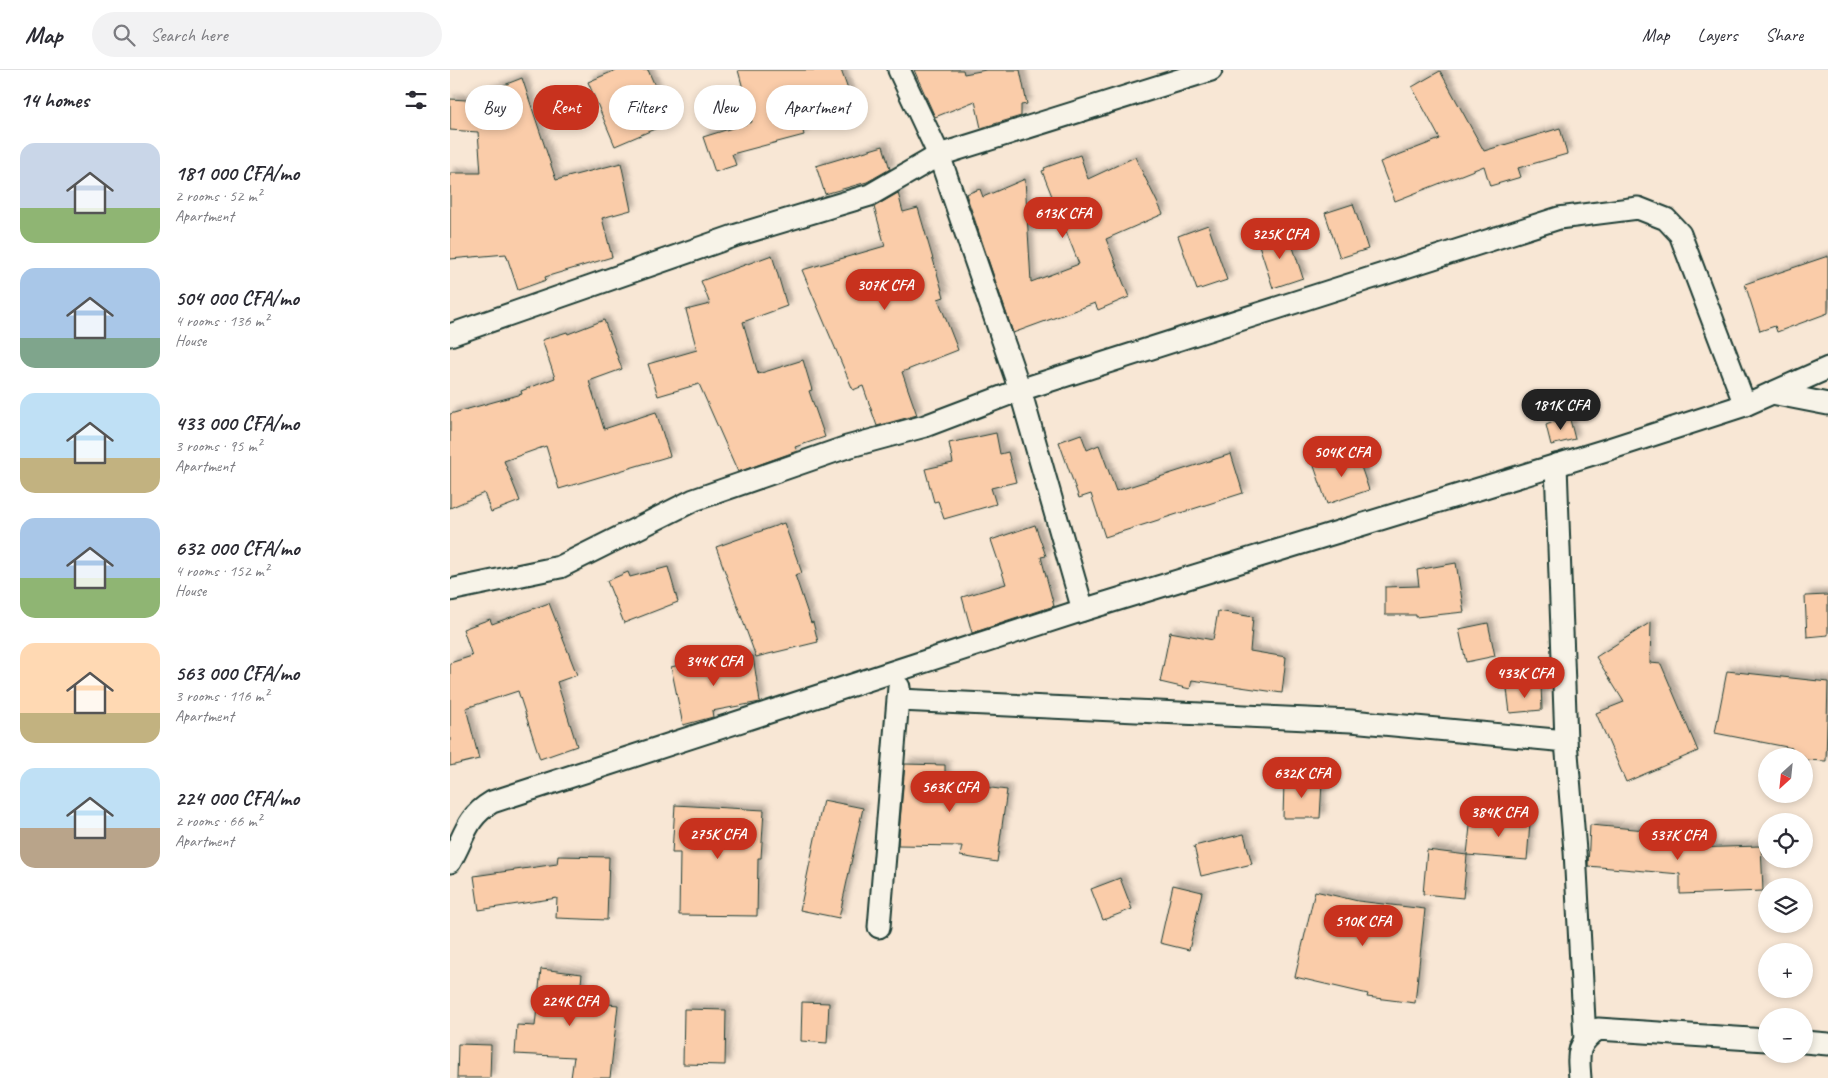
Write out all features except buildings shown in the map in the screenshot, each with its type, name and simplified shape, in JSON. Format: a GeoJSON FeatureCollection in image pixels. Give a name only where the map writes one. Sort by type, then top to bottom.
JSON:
{"type":"FeatureCollection","features":[{"type":"Feature","properties":{"kind":"street"},"geometry":{"type":"LineString","coordinates":[[899,70],[939,155],[1020,390],[1083,610]]}},
{"type":"Feature","properties":{"kind":"street"},"geometry":{"type":"LineString","coordinates":[[450,334],[737,235],[870,195],[939,155],[1211,70]]}},
{"type":"Feature","properties":{"kind":"street"},"geometry":{"type":"LineString","coordinates":[[450,590],[560,567],[694,500],[846,447],[925,426],[1020,390],[1559,218],[1638,208],[1666,219],[1680,234],[1745,405]]}},
{"type":"Feature","properties":{"kind":"street"},"geometry":{"type":"LineString","coordinates":[[450,862],[471,819],[478,810],[492,802],[1083,610],[1745,405],[1828,368]]}},
{"type":"Feature","properties":{"kind":"street"},"geometry":{"type":"LineString","coordinates":[[1772,393],[1828,404]]}},
{"type":"Feature","properties":{"kind":"street"},"geometry":{"type":"LineString","coordinates":[[1556,465],[1566,741],[1575,851],[1585,1038],[1578,1054],[1580,1078]]}},
{"type":"Feature","properties":{"kind":"street"},"geometry":{"type":"LineString","coordinates":[[879,927],[899,669]]}},
{"type":"Feature","properties":{"kind":"street"},"geometry":{"type":"LineString","coordinates":[[898,700],[1351,721],[1566,741]]}},
{"type":"Feature","properties":{"kind":"street"},"geometry":{"type":"LineString","coordinates":[[1585,1038],[1598,1029],[1758,1039]]}},
{"type":"Feature","properties":{"kind":"street"},"geometry":{"type":"LineString","coordinates":[[1813,1043],[1828,1044]]}}]}
